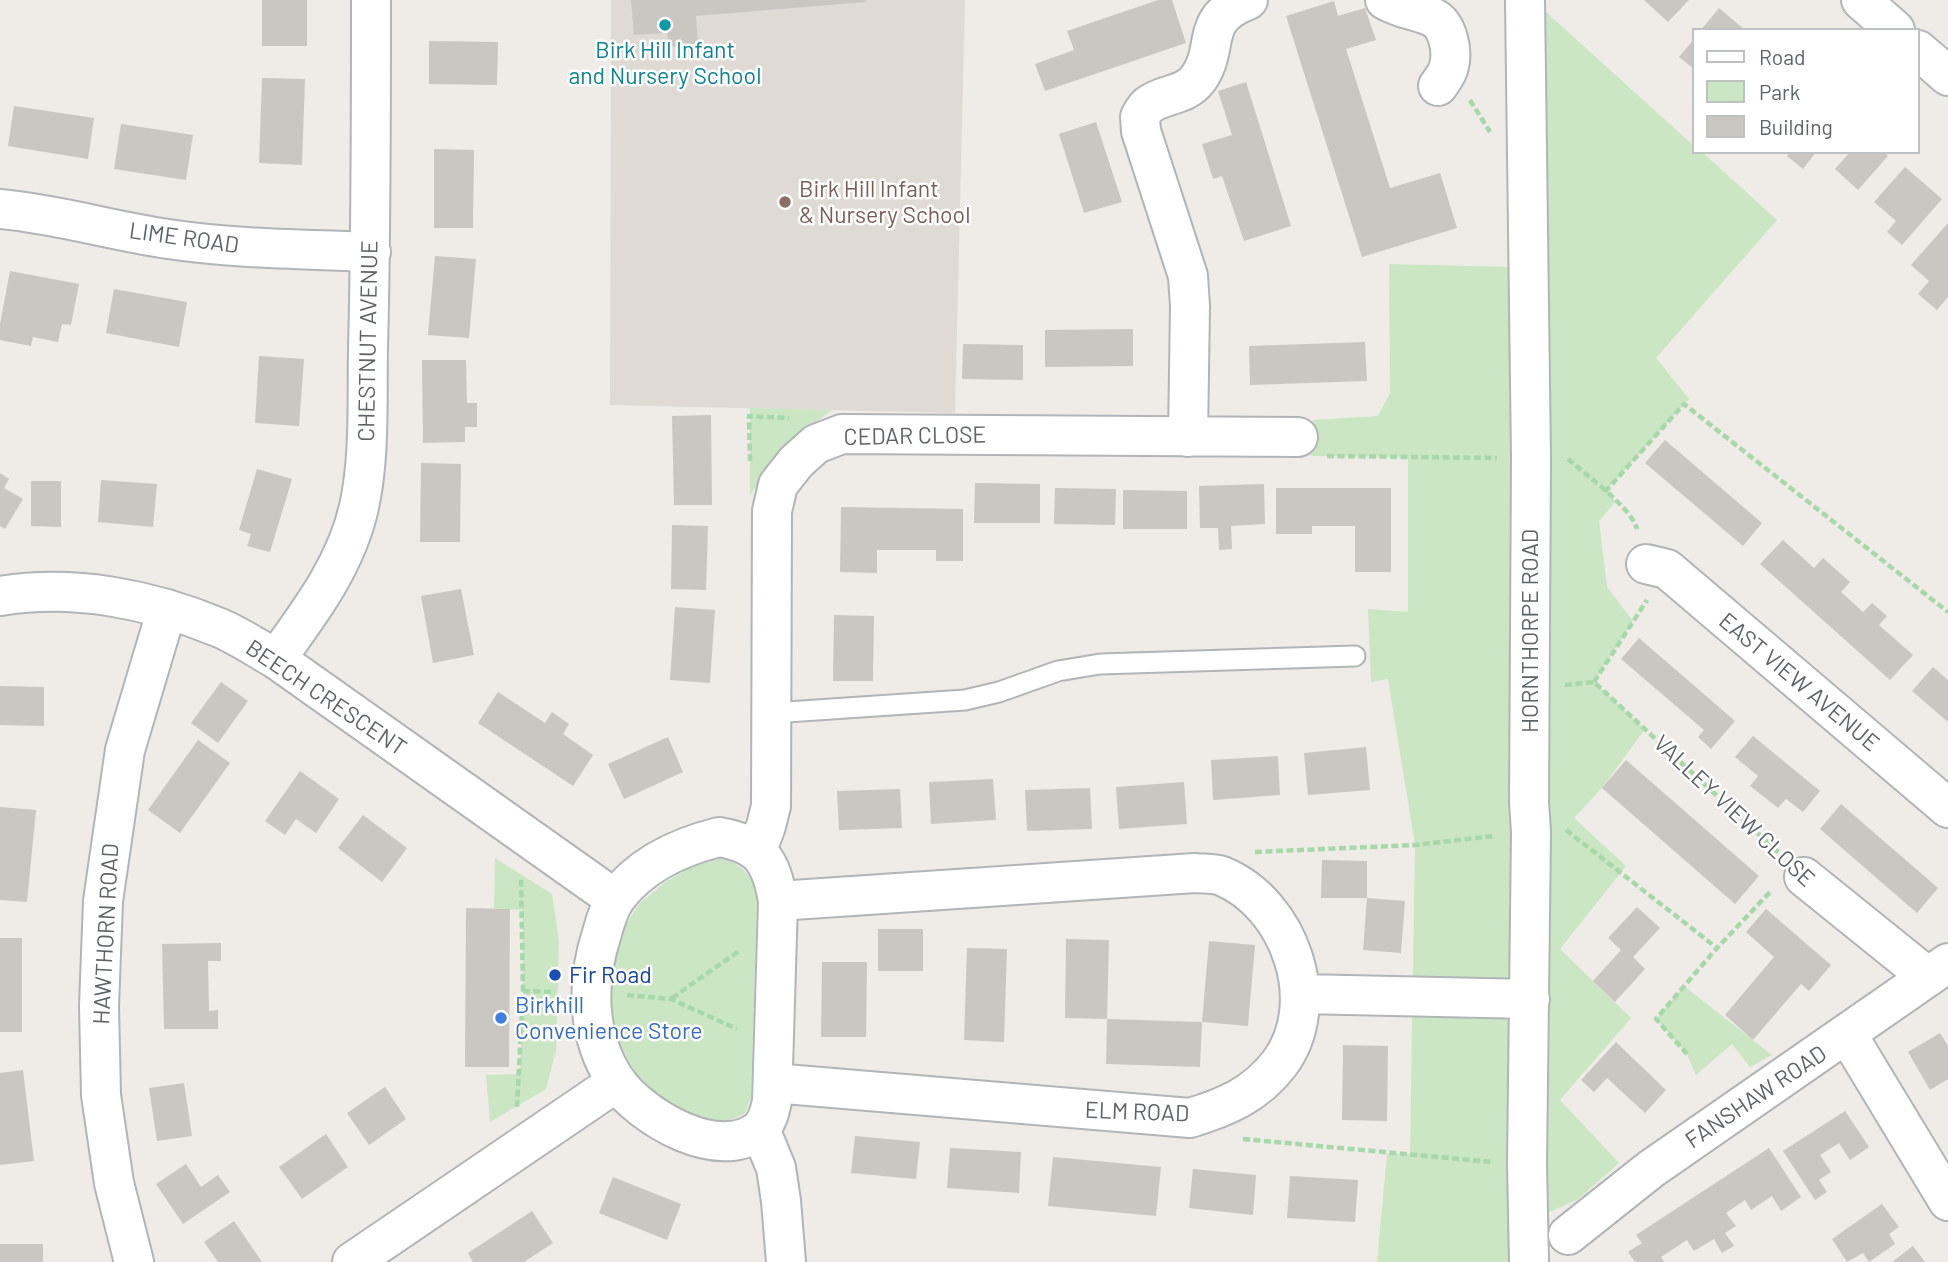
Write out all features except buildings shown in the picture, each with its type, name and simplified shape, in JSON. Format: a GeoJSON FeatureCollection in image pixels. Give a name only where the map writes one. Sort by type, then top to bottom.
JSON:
{"type":"FeatureCollection","features":[{"type":"Feature","properties":{"kind":"street","name":"CHESTNUT AVENUE"},"geometry":{"type":"LineString","coordinates":[[276,659],[322,595],[345,549],[359,508],[365,457],[370,252],[371,0]]}},
{"type":"Feature","properties":{"kind":"street"},"geometry":{"type":"LineString","coordinates":[[1188,437],[1188,276],[1141,131],[1140,117],[1149,104],[1185,92],[1197,81],[1206,64],[1211,35],[1219,18],[1235,5],[1248,0]]}},
{"type":"Feature","properties":{"kind":"street"},"geometry":{"type":"LineString","coordinates":[[1385,0],[1396,7],[1434,17],[1443,27],[1449,42],[1444,76]]}},
{"type":"Feature","properties":{"kind":"street","name":"HORNTHORPE ROAD"},"geometry":{"type":"LineString","coordinates":[[1525,0],[1531,442],[1527,1164],[1529,1262]]}},
{"type":"Feature","properties":{"kind":"street"},"geometry":{"type":"LineString","coordinates":[[1861,0],[1893,28]]}},
{"type":"Feature","properties":{"kind":"street"},"geometry":{"type":"LineString","coordinates":[[1920,52],[1948,76]]}},
{"type":"Feature","properties":{"kind":"street","name":"LIME ROAD"},"geometry":{"type":"LineString","coordinates":[[0,209],[218,246],[370,252]]}},
{"type":"Feature","properties":{"kind":"street","name":"CEDAR CLOSE"},"geometry":{"type":"LineString","coordinates":[[757,849],[771,806],[772,511],[778,485],[816,444],[842,434],[1298,437]]}},
{"type":"Feature","properties":{"kind":"street","name":"EAST VIEW AVENUE"},"geometry":{"type":"LineString","coordinates":[[1657,566],[1948,808]]}},
{"type":"Feature","properties":{"kind":"street","name":"BEECH CRESCENT"},"geometry":{"type":"LineString","coordinates":[[0,596],[55,590],[107,596],[167,609],[222,628],[276,659],[615,899]]}},
{"type":"Feature","properties":{"kind":"street","name":"HAWTHORN ROAD"},"geometry":{"type":"LineString","coordinates":[[134,1262],[114,1183],[101,1095],[99,1006],[103,901],[125,750],[167,609]]}},
{"type":"Feature","properties":{"kind":"street"},"geometry":{"type":"LineString","coordinates":[[719,837],[757,849],[768,863],[774,879],[777,913],[772,1101],[760,1129],[743,1139],[724,1142],[702,1139],[676,1128],[644,1108],[617,1082],[602,1053],[593,1023],[590,993],[595,954],[615,899],[639,875],[668,853],[719,837]]}},
{"type":"Feature","properties":{"kind":"street","name":"ELM ROAD"},"geometry":{"type":"LineString","coordinates":[[773,1067],[1190,1118],[1226,1107],[1259,1086],[1280,1062],[1296,1030],[1301,994],[1294,955],[1278,925],[1254,897],[1221,876],[1195,873],[777,913]]}},
{"type":"Feature","properties":{"kind":"street","name":"VALLEY VIEW CLOSE"},"geometry":{"type":"LineString","coordinates":[[1804,877],[1938,970]]}},
{"type":"Feature","properties":{"kind":"street","name":"FANSHAW ROAD"},"geometry":{"type":"LineString","coordinates":[[1568,1235],[1651,1169],[1938,970]]}},
{"type":"Feature","properties":{"kind":"street"},"geometry":{"type":"LineString","coordinates":[[1301,994],[1530,999]]}},
{"type":"Feature","properties":{"kind":"street"},"geometry":{"type":"LineString","coordinates":[[1847,1034],[1948,1201]]}},
{"type":"Feature","properties":{"kind":"street"},"geometry":{"type":"LineString","coordinates":[[352,1262],[617,1082]]}},
{"type":"Feature","properties":{"kind":"street"},"geometry":{"type":"LineString","coordinates":[[760,1129],[776,1168],[786,1262]]}},
{"type":"Feature","properties":{"kind":"lane"},"geometry":{"type":"LineString","coordinates":[[772,713],[965,699],[999,692],[1058,671],[1100,664],[1355,656]]}},
{"type":"Feature","properties":{"kind":"path"},"geometry":{"type":"LineString","coordinates":[[1444,76],[1493,136],[1509,147],[1527,149]]}},
{"type":"Feature","properties":{"kind":"path"},"geometry":{"type":"LineString","coordinates":[[1605,492],[1684,404],[1948,612]]}},
{"type":"Feature","properties":{"kind":"path"},"geometry":{"type":"LineString","coordinates":[[1298,437],[1311,456],[1531,442],[1605,492],[1635,521],[1657,566],[1594,682],[1529,689]]}},
{"type":"Feature","properties":{"kind":"path","name":"VALLEY VIEW CLOSE"},"geometry":{"type":"LineString","coordinates":[[1594,682],[1804,877]]}},
{"type":"Feature","properties":{"kind":"path"},"geometry":{"type":"LineString","coordinates":[[1221,876],[1251,852],[1415,845],[1530,817],[1717,948]]}},
{"type":"Feature","properties":{"kind":"path"},"geometry":{"type":"LineString","coordinates":[[512,1153],[520,1074],[523,990],[520,832]]}},
{"type":"Feature","properties":{"kind":"path"},"geometry":{"type":"LineString","coordinates":[[1686,1054],[1656,1018],[1717,948],[1774,889],[1804,877]]}},
{"type":"Feature","properties":{"kind":"path"},"geometry":{"type":"LineString","coordinates":[[671,999],[777,913]]}},
{"type":"Feature","properties":{"kind":"path"},"geometry":{"type":"LineString","coordinates":[[590,993],[671,999],[726,1022],[773,1067]]}},
{"type":"Feature","properties":{"kind":"path"},"geometry":{"type":"LineString","coordinates":[[1237,1139],[1527,1164]]}},
{"type":"Feature","properties":{"kind":"shaded area","name":"Birk Hill Infant & Nursery School"},"geometry":{"type":"Polygon","coordinates":[[[611,0],[965,0],[955,413],[610,405],[611,0]]]}},
{"type":"Feature","properties":{"kind":"green space"},"geometry":{"type":"Polygon","coordinates":[[[1506,13],[1547,13],[1692,144],[1692,154],[1704,154],[1777,220],[1656,358],[1689,399],[1605,492],[1616,501],[1599,521],[1607,587],[1633,621],[1594,682],[1645,729],[1602,788],[1574,818],[1626,866],[1560,949],[1631,1018],[1560,1100],[1619,1163],[1577,1200],[1514,1227],[1510,1262],[1377,1262],[1387,1154],[1410,1154],[1415,845],[1388,679],[1371,682],[1368,609],[1408,612],[1408,457],[1311,456],[1313,420],[1378,416],[1390,393],[1389,264],[1511,267],[1506,13]]]}},
{"type":"Feature","properties":{"kind":"green space"},"geometry":{"type":"Polygon","coordinates":[[[750,408],[832,410],[808,428],[787,449],[750,495],[750,408]]]}},
{"type":"Feature","properties":{"kind":"green space"},"geometry":{"type":"Polygon","coordinates":[[[495,858],[552,894],[559,941],[556,1051],[546,1089],[490,1122],[486,1075],[520,1074],[523,991],[522,910],[494,908],[495,858]]]}},
{"type":"Feature","properties":{"kind":"green space"},"geometry":{"type":"Polygon","coordinates":[[[724,858],[744,870],[757,888],[751,1098],[745,1113],[729,1121],[710,1123],[679,1113],[639,1079],[615,1036],[608,977],[618,937],[640,903],[667,881],[701,861],[724,858]]]}},
{"type":"Feature","properties":{"kind":"green space"},"geometry":{"type":"Polygon","coordinates":[[[1684,986],[1772,1055],[1750,1067],[1732,1044],[1696,1075],[1687,1054],[1656,1019],[1684,986]]]}},
{"type":"Feature","properties":{"kind":"place","name":"Birk Hill Infant and Nursery School"},"geometry":{"type":"Point","coordinates":[665,25]}},
{"type":"Feature","properties":{"kind":"place","name":"Birk Hill Infant & Nursery School"},"geometry":{"type":"Point","coordinates":[785,202]}},
{"type":"Feature","properties":{"kind":"place","name":"Fir Road"},"geometry":{"type":"Point","coordinates":[555,975]}},
{"type":"Feature","properties":{"kind":"place","name":"Birkhill Convenience Store"},"geometry":{"type":"Point","coordinates":[501,1018]}}]}
